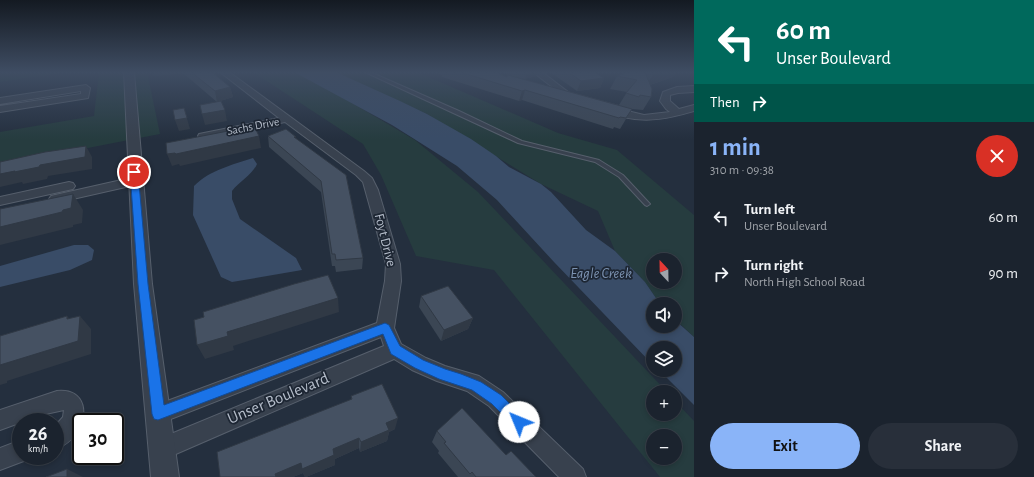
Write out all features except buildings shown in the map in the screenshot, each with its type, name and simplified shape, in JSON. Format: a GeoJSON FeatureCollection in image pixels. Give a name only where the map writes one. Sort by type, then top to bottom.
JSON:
{"type":"FeatureCollection","features":[{"type":"Feature","properties":{"kind":"street"},"geometry":{"type":"LineString","coordinates":[[0,101],[45,94]]}},
{"type":"Feature","properties":{"kind":"street"},"geometry":{"type":"LineString","coordinates":[[0,109],[85,96],[85,94]]}},
{"type":"Feature","properties":{"kind":"street"},"geometry":{"type":"LineString","coordinates":[[131,94],[134,177],[143,284],[165,477]]}},
{"type":"Feature","properties":{"kind":"street","name":"Foyt Drive"},"geometry":{"type":"LineString","coordinates":[[254,94],[360,174],[370,186],[393,264],[393,281],[385,328]]}},
{"type":"Feature","properties":{"kind":"street"},"geometry":{"type":"LineString","coordinates":[[666,94],[666,103],[678,113]]}},
{"type":"Feature","properties":{"kind":"street"},"geometry":{"type":"LineString","coordinates":[[603,107],[642,118],[657,118],[694,108]]}},
{"type":"Feature","properties":{"kind":"street","name":"Sachs Drive"},"geometry":{"type":"LineString","coordinates":[[194,138],[287,119]]}},
{"type":"Feature","properties":{"kind":"street"},"geometry":{"type":"LineString","coordinates":[[0,201],[36,198],[134,177]]}},
{"type":"Feature","properties":{"kind":"street"},"geometry":{"type":"LineString","coordinates":[[0,211],[36,198]]}},
{"type":"Feature","properties":{"kind":"street"},"geometry":{"type":"LineString","coordinates":[[385,328],[395,350],[419,364],[444,375],[472,383],[496,399],[574,477]]}},
{"type":"Feature","properties":{"kind":"street","name":"Unser Boulevard"},"geometry":{"type":"LineString","coordinates":[[158,414],[385,328]]}},
{"type":"Feature","properties":{"kind":"street","name":"Unser Boulevard"},"geometry":{"type":"LineString","coordinates":[[162,449],[395,350]]}},
{"type":"Feature","properties":{"kind":"street"},"geometry":{"type":"LineString","coordinates":[[22,413],[63,400],[71,402],[74,410],[72,421],[64,430]]}},
{"type":"Feature","properties":{"kind":"street"},"geometry":{"type":"LineString","coordinates":[[0,420],[12,416]]}},
{"type":"Feature","properties":{"kind":"street"},"geometry":{"type":"LineString","coordinates":[[0,459],[12,454]]}},
{"type":"Feature","properties":{"kind":"lane"},"geometry":{"type":"LineString","coordinates":[[417,94],[520,142],[597,161],[620,176],[646,204]]}},
{"type":"Feature","properties":{"kind":"green space"},"geometry":{"type":"Polygon","coordinates":[[[96,94],[152,94],[160,134],[0,165],[0,132],[94,116],[96,94]]]}},
{"type":"Feature","properties":{"kind":"green space"},"geometry":{"type":"Polygon","coordinates":[[[287,94],[337,94],[415,140],[478,192],[646,370],[646,377],[653,377],[660,385],[646,385],[646,421],[682,421],[682,408],[694,421],[694,477],[660,477],[650,465],[682,465],[682,429],[646,429],[646,460],[494,270],[416,256],[381,175],[363,144],[287,94]]]}},
{"type":"Feature","properties":{"kind":"green space"},"geometry":{"type":"Polygon","coordinates":[[[384,94],[468,94],[558,133],[617,150],[694,215],[694,337],[682,326],[682,297],[655,297],[650,289],[682,289],[682,253],[646,253],[646,283],[615,251],[598,211],[541,184],[427,114],[384,94]]]}},
{"type":"Feature","properties":{"kind":"water","name":"Eagle Creek"},"geometry":{"type":"Polygon","coordinates":[[[335,94],[385,94],[427,114],[471,139],[509,167],[541,184],[551,192],[586,230],[615,251],[645,282],[646,289],[650,289],[655,297],[646,297],[646,333],[682,333],[682,326],[694,337],[694,405],[682,393],[682,385],[674,385],[666,377],[682,377],[682,341],[646,341],[646,358],[497,200],[457,166],[392,125],[335,94]]]}},
{"type":"Feature","properties":{"kind":"water"},"geometry":{"type":"Polygon","coordinates":[[[253,158],[257,164],[255,168],[232,191],[232,199],[240,219],[296,258],[302,270],[232,282],[221,277],[193,215],[194,186],[200,180],[214,172],[253,158]]]}},
{"type":"Feature","properties":{"kind":"water"},"geometry":{"type":"Polygon","coordinates":[[[74,245],[88,245],[94,250],[92,260],[70,270],[0,287],[0,266],[74,245]]]}},
{"type":"Feature","properties":{"kind":"route"},"geometry":{"type":"LineString","coordinates":[[134,172],[143,284],[158,414],[385,328],[395,350],[419,364],[444,375],[472,383],[496,399],[519,422]]}}]}
